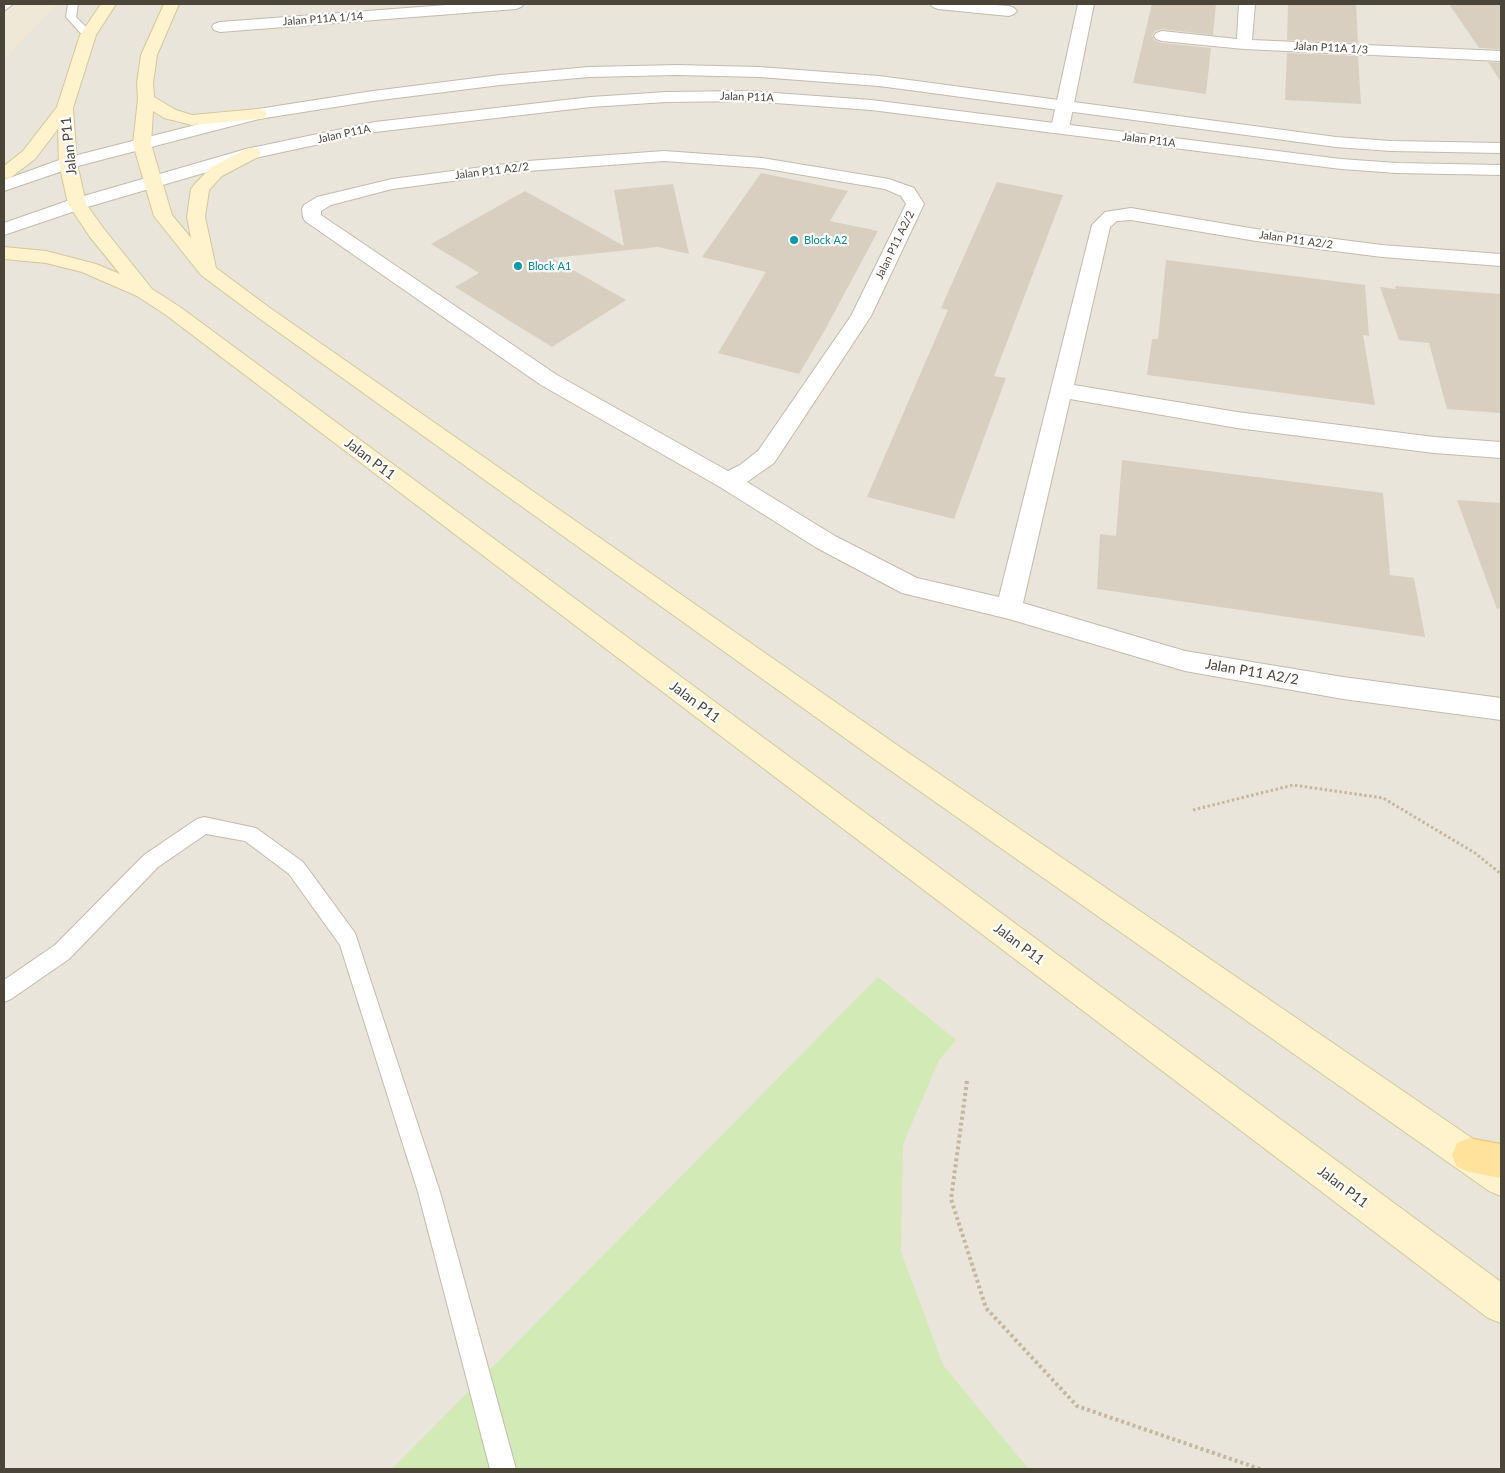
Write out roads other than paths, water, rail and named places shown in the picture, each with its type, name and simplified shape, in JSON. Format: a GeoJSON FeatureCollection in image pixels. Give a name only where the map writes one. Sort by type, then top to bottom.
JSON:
{"type":"FeatureCollection","features":[{"type":"Feature","properties":{"kind":"main road","name":"Jalan P11"},"geometry":{"type":"LineString","coordinates":[[108,4],[88,35],[65,108],[68,163],[77,204],[96,232],[145,293],[189,323],[1501,1305]]}},
{"type":"Feature","properties":{"kind":"main road"},"geometry":{"type":"LineString","coordinates":[[171,4],[149,55],[145,83],[146,99],[142,144],[163,216],[208,271],[263,312],[887,753],[1501,1179]]}},
{"type":"Feature","properties":{"kind":"main road"},"geometry":{"type":"LineString","coordinates":[[146,99],[170,114],[192,120],[258,114]]}},
{"type":"Feature","properties":{"kind":"main road"},"geometry":{"type":"LineString","coordinates":[[4,174],[29,155],[65,108]]}},
{"type":"Feature","properties":{"kind":"main road"},"geometry":{"type":"LineString","coordinates":[[208,271],[196,217],[200,190],[216,172],[252,153]]}},
{"type":"Feature","properties":{"kind":"main road"},"geometry":{"type":"LineString","coordinates":[[4,253],[46,257],[88,268],[145,293]]}},
{"type":"Feature","properties":{"kind":"main road"},"geometry":{"type":"LineString","coordinates":[[1468,1155],[1501,1161]]}},
{"type":"Feature","properties":{"kind":"street"},"geometry":{"type":"LineString","coordinates":[[309,20],[321,4]]}},
{"type":"Feature","properties":{"kind":"street","name":"Jalan P11A 1/14"},"geometry":{"type":"LineString","coordinates":[[220,27],[516,4]]}},
{"type":"Feature","properties":{"kind":"street"},"geometry":{"type":"LineString","coordinates":[[938,4],[1009,11]]}},
{"type":"Feature","properties":{"kind":"street"},"geometry":{"type":"LineString","coordinates":[[1060,128],[1086,4]]}},
{"type":"Feature","properties":{"kind":"street"},"geometry":{"type":"LineString","coordinates":[[1244,44],[1247,4]]}},
{"type":"Feature","properties":{"kind":"street","name":"Jalan P11A 1/3"},"geometry":{"type":"LineString","coordinates":[[1162,36],[1244,44],[1501,56]]}},
{"type":"Feature","properties":{"kind":"street","name":"Jalan P11A"},"geometry":{"type":"LineString","coordinates":[[4,186],[68,163],[258,114],[353,98],[500,80],[589,72],[677,70],[759,72],[879,81],[1336,142],[1391,146],[1501,148]]}},
{"type":"Feature","properties":{"kind":"street","name":"Jalan P11A"},"geometry":{"type":"LineString","coordinates":[[4,229],[77,204],[252,153],[376,127],[591,102],[666,97],[748,96],[871,105],[1341,164],[1397,168],[1501,170]]}},
{"type":"Feature","properties":{"kind":"street","name":"Jalan P11 A2/2"},"geometry":{"type":"LineString","coordinates":[[728,481],[748,471],[766,456],[860,316],[915,204],[908,192],[889,184],[762,163],[664,156],[528,166],[392,184],[324,201],[311,209],[312,217],[549,380],[728,481],[826,542],[911,586],[1009,609],[1185,661],[1342,688],[1501,708]]}},
{"type":"Feature","properties":{"kind":"street","name":"Jalan P11 A2/2"},"geometry":{"type":"LineString","coordinates":[[1009,609],[1101,225],[1112,216],[1131,214],[1256,234],[1382,251],[1501,260]]}},
{"type":"Feature","properties":{"kind":"street"},"geometry":{"type":"LineString","coordinates":[[1062,390],[1237,420],[1434,445],[1501,450]]}},
{"type":"Feature","properties":{"kind":"lane"},"geometry":{"type":"LineString","coordinates":[[4,8],[8,4]]}},
{"type":"Feature","properties":{"kind":"lane"},"geometry":{"type":"LineString","coordinates":[[73,4],[71,17],[88,35]]}},
{"type":"Feature","properties":{"kind":"lane"},"geometry":{"type":"LineString","coordinates":[[4,992],[62,952],[151,860],[204,825],[249,834],[296,868],[348,940],[429,1192],[503,1469]]}},
{"type":"Feature","properties":{"kind":"place","name":"Block A2"},"geometry":{"type":"Point","coordinates":[794,240]}},
{"type":"Feature","properties":{"kind":"place","name":"Block A1"},"geometry":{"type":"Point","coordinates":[518,266]}}]}
